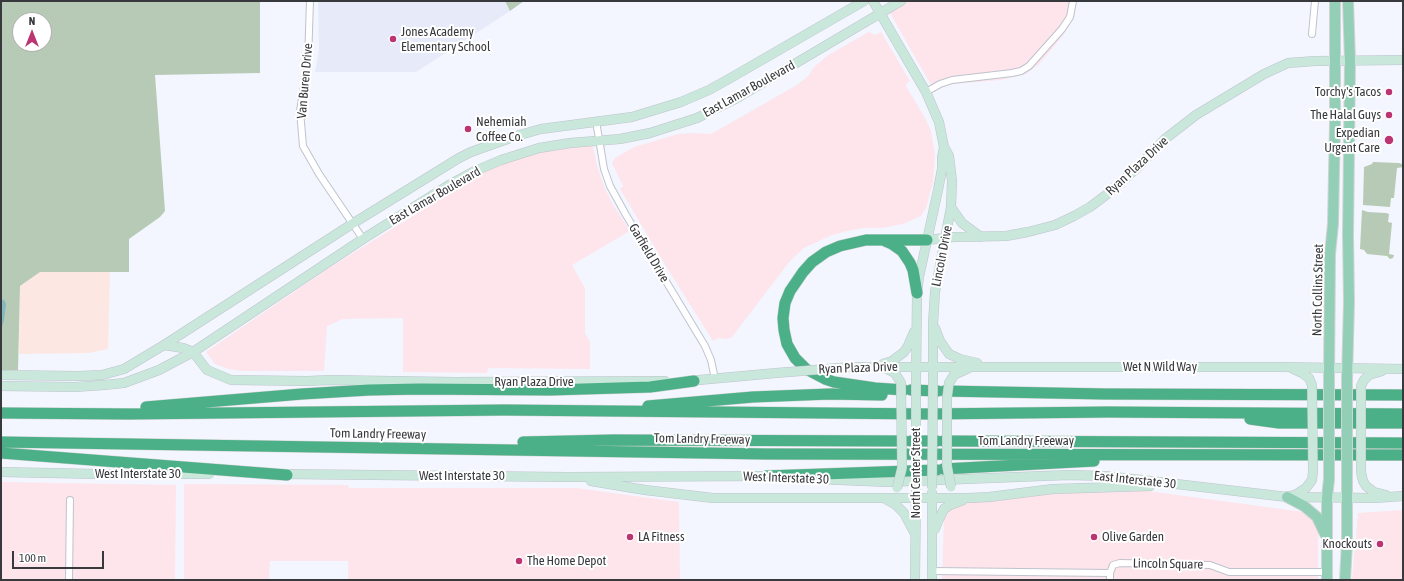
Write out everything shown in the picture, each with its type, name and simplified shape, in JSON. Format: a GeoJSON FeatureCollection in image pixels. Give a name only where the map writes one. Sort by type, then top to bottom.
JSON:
{"type":"FeatureCollection","features":[{"type":"Feature","properties":{"kind":"highway"},"geometry":{"type":"LineString","coordinates":[[883,240],[902,251],[910,263],[917,293]]}},
{"type":"Feature","properties":{"kind":"highway"},"geometry":{"type":"LineString","coordinates":[[927,240],[855,241],[826,252],[812,262],[802,272],[790,291],[785,303],[783,318],[787,344],[796,358],[806,369],[825,379],[846,384],[875,388],[1008,393],[1403,395]]}},
{"type":"Feature","properties":{"kind":"highway"},"geometry":{"type":"LineString","coordinates":[[71,413],[369,390],[558,390],[650,387],[694,381]]}},
{"type":"Feature","properties":{"kind":"highway"},"geometry":{"type":"LineString","coordinates":[[593,411],[695,401],[908,389]]}},
{"type":"Feature","properties":{"kind":"highway"},"geometry":{"type":"LineString","coordinates":[[1340,395],[1403,390]]}},
{"type":"Feature","properties":{"kind":"highway","name":"Tom Landry Freeway"},"geometry":{"type":"LineString","coordinates":[[1,413],[504,410],[929,414],[1108,412],[1403,414]]}},
{"type":"Feature","properties":{"kind":"highway"},"geometry":{"type":"LineString","coordinates":[[1226,413],[1240,417],[1279,423],[1403,423]]}},
{"type":"Feature","properties":{"kind":"highway"},"geometry":{"type":"LineString","coordinates":[[439,449],[474,443],[613,440],[1403,443]]}},
{"type":"Feature","properties":{"kind":"highway","name":"Tom Landry Freeway"},"geometry":{"type":"LineString","coordinates":[[1,442],[766,454],[1403,455]]}},
{"type":"Feature","properties":{"kind":"highway"},"geometry":{"type":"LineString","coordinates":[[1,453],[287,475]]}},
{"type":"Feature","properties":{"kind":"highway"},"geometry":{"type":"LineString","coordinates":[[766,476],[1239,454]]}},
{"type":"Feature","properties":{"kind":"main road","name":"East Lamar Boulevard"},"geometry":{"type":"LineString","coordinates":[[1,375],[102,375],[124,369],[164,345],[352,224],[471,152],[541,129],[632,117],[681,102],[709,90],[864,1]]}},
{"type":"Feature","properties":{"kind":"main road","name":"Lincoln Drive"},"geometry":{"type":"LineString","coordinates":[[873,1],[926,92],[939,122],[944,147],[949,156],[951,166],[951,207],[936,284],[933,324],[933,367]]}},
{"type":"Feature","properties":{"kind":"main road","name":"East Lamar Boulevard"},"geometry":{"type":"LineString","coordinates":[[1,386],[75,387],[124,383],[159,370],[193,352],[363,239],[449,185],[475,171],[518,154],[553,145],[600,141],[650,134],[714,110],[737,98],[900,1]]}},
{"type":"Feature","properties":{"kind":"main road","name":"North Collins Street"},"geometry":{"type":"LineString","coordinates":[[1326,576],[1327,498],[1329,478],[1330,267],[1334,178],[1335,1]]}},
{"type":"Feature","properties":{"kind":"main road"},"geometry":{"type":"LineString","coordinates":[[1345,580],[1349,294],[1348,235],[1350,61],[1348,1]]}},
{"type":"Feature","properties":{"kind":"main road"},"geometry":{"type":"LineString","coordinates":[[1335,61],[1403,60]]}},
{"type":"Feature","properties":{"kind":"main road","name":"Ryan Plaza Drive"},"geometry":{"type":"LineString","coordinates":[[927,240],[1006,236],[1056,225],[1090,207],[1106,195],[1136,169],[1165,139],[1196,115],[1258,77],[1288,64],[1335,61]]}},
{"type":"Feature","properties":{"kind":"main road","name":"Lincoln Drive"},"geometry":{"type":"LineString","coordinates":[[916,367],[917,293],[940,184],[944,147]]}},
{"type":"Feature","properties":{"kind":"main road"},"geometry":{"type":"LineString","coordinates":[[951,207],[966,226],[981,237]]}},
{"type":"Feature","properties":{"kind":"main road"},"geometry":{"type":"LineString","coordinates":[[933,324],[940,341],[949,354],[960,359],[990,367]]}},
{"type":"Feature","properties":{"kind":"main road"},"geometry":{"type":"LineString","coordinates":[[878,366],[892,361],[904,352],[908,346],[916,325]]}},
{"type":"Feature","properties":{"kind":"main road"},"geometry":{"type":"LineString","coordinates":[[164,345],[183,348],[193,352]]}},
{"type":"Feature","properties":{"kind":"main road","name":"Ryan Plaza Drive"},"geometry":{"type":"LineString","coordinates":[[193,352],[207,370],[231,380],[454,382],[694,381],[851,367],[916,367]]}},
{"type":"Feature","properties":{"kind":"main road"},"geometry":{"type":"LineString","coordinates":[[878,366],[895,373],[908,389],[902,468],[897,488],[891,493],[882,497]]}},
{"type":"Feature","properties":{"kind":"main road","name":"Wet N Wild Way"},"geometry":{"type":"LineString","coordinates":[[916,367],[1398,368]]}},
{"type":"Feature","properties":{"kind":"main road","name":"North Center Street"},"geometry":{"type":"LineString","coordinates":[[915,580],[916,493],[908,389],[916,367]]}},
{"type":"Feature","properties":{"kind":"main road","name":"North Center Street"},"geometry":{"type":"LineString","coordinates":[[932,575],[932,488],[941,390],[933,367]]}},
{"type":"Feature","properties":{"kind":"main road"},"geometry":{"type":"LineString","coordinates":[[965,498],[951,487],[948,476],[947,398],[941,390],[954,375],[972,367]]}},
{"type":"Feature","properties":{"kind":"main road"},"geometry":{"type":"LineString","coordinates":[[1280,367],[1302,373],[1309,378],[1312,385],[1312,480],[1306,488],[1287,497]]}},
{"type":"Feature","properties":{"kind":"main road"},"geometry":{"type":"LineString","coordinates":[[1393,497],[1374,492],[1366,486],[1363,481],[1361,472],[1361,386],[1369,375],[1398,368]]}},
{"type":"Feature","properties":{"kind":"main road","name":"West Interstate 30"},"geometry":{"type":"LineString","coordinates":[[1,472],[567,477],[766,476],[880,481],[923,480]]}},
{"type":"Feature","properties":{"kind":"main road","name":"East Interstate 30"},"geometry":{"type":"LineString","coordinates":[[923,480],[1069,475],[1105,476],[1287,497],[1347,498],[1403,496]]}},
{"type":"Feature","properties":{"kind":"main road"},"geometry":{"type":"LineString","coordinates":[[567,477],[645,490],[713,498],[882,497],[916,493],[932,498],[965,498],[989,497],[1053,489],[1186,485]]}},
{"type":"Feature","properties":{"kind":"main road"},"geometry":{"type":"LineString","coordinates":[[882,497],[896,505],[904,513],[916,534]]}},
{"type":"Feature","properties":{"kind":"main road"},"geometry":{"type":"LineString","coordinates":[[1287,497],[1304,506],[1317,517],[1326,537]]}},
{"type":"Feature","properties":{"kind":"main road"},"geometry":{"type":"LineString","coordinates":[[932,540],[944,509],[965,498]]}},
{"type":"Feature","properties":{"kind":"street","name":"Van Buren Drive"},"geometry":{"type":"LineString","coordinates":[[310,1],[308,61],[300,111],[304,146],[319,174],[363,239]]}},
{"type":"Feature","properties":{"kind":"street"},"geometry":{"type":"LineString","coordinates":[[926,92],[940,84],[952,80],[1021,71],[1029,66],[1057,36],[1070,17],[1073,1]]}},
{"type":"Feature","properties":{"kind":"street"},"geometry":{"type":"LineString","coordinates":[[1312,34],[1315,1]]}},
{"type":"Feature","properties":{"kind":"street","name":"Garfield Drive"},"geometry":{"type":"LineString","coordinates":[[596,121],[606,177],[614,194],[705,346],[711,360],[715,379]]}},
{"type":"Feature","properties":{"kind":"street"},"geometry":{"type":"LineString","coordinates":[[69,580],[70,500]]}},
{"type":"Feature","properties":{"kind":"street","name":"Lincoln Square"},"geometry":{"type":"LineString","coordinates":[[1110,573],[1113,565],[1120,563],[1210,564],[1229,572],[1326,576]]}},
{"type":"Feature","properties":{"kind":"street"},"geometry":{"type":"LineString","coordinates":[[932,575],[1110,573],[1110,580]]}},
{"type":"Feature","properties":{"kind":"shaded area","name":"Jones Academy Elementary School"},"geometry":{"type":"Polygon","coordinates":[[[318,1],[505,1],[510,11],[416,72],[315,72],[319,50],[318,1]]]}},
{"type":"Feature","properties":{"kind":"shaded area"},"geometry":{"type":"Polygon","coordinates":[[[907,1],[1076,1],[1076,4],[1071,23],[1062,37],[1039,64],[1026,74],[1001,80],[952,84],[937,89],[935,92],[890,13],[907,1]]]}},
{"type":"Feature","properties":{"kind":"shaded area"},"geometry":{"type":"Polygon","coordinates":[[[869,32],[875,35],[881,32],[910,81],[906,84],[906,86],[931,131],[935,155],[933,182],[926,208],[921,216],[903,224],[882,228],[863,228],[847,231],[832,235],[804,248],[790,261],[732,337],[727,339],[718,338],[713,341],[620,189],[623,186],[612,163],[615,158],[634,147],[678,134],[711,134],[797,85],[827,56],[869,32]]]}},
{"type":"Feature","properties":{"kind":"shaded area"},"geometry":{"type":"Polygon","coordinates":[[[569,147],[593,147],[604,186],[612,203],[630,231],[572,265],[585,288],[585,333],[590,342],[590,369],[488,368],[487,373],[403,372],[403,318],[343,319],[327,326],[324,371],[242,371],[229,369],[215,364],[206,352],[329,268],[450,193],[448,189],[486,169],[531,154],[569,147]]]}},
{"type":"Feature","properties":{"kind":"shaded area"},"geometry":{"type":"Polygon","coordinates":[[[40,272],[110,272],[108,349],[89,353],[19,354],[20,286],[40,272]]]}},
{"type":"Feature","properties":{"kind":"shaded area"},"geometry":{"type":"Polygon","coordinates":[[[1,482],[176,485],[175,580],[1,580],[1,482]]]}},
{"type":"Feature","properties":{"kind":"shaded area"},"geometry":{"type":"Polygon","coordinates":[[[184,484],[348,485],[349,488],[576,488],[679,502],[680,580],[348,580],[348,561],[270,561],[269,580],[184,580],[184,484]]]}},
{"type":"Feature","properties":{"kind":"shaded area"},"geometry":{"type":"Polygon","coordinates":[[[1096,484],[1318,514],[1318,580],[942,580],[944,519],[951,509],[963,502],[1096,484]]]}},
{"type":"Feature","properties":{"kind":"shaded area"},"geometry":{"type":"Polygon","coordinates":[[[1403,510],[1403,580],[1352,580],[1358,513],[1403,510]]]}},
{"type":"Feature","properties":{"kind":"green space"},"geometry":{"type":"Polygon","coordinates":[[[1,1],[260,1],[260,73],[155,75],[165,211],[160,217],[129,239],[129,272],[40,272],[20,286],[18,370],[1,370],[1,1]]]}},
{"type":"Feature","properties":{"kind":"green space"},"geometry":{"type":"Polygon","coordinates":[[[505,1],[524,1],[510,11],[505,1]]]}},
{"type":"Feature","properties":{"kind":"green space"},"geometry":{"type":"Polygon","coordinates":[[[1373,162],[1402,164],[1403,167],[1397,168],[1394,198],[1391,198],[1390,207],[1363,205],[1364,167],[1372,164],[1373,162]]]}},
{"type":"Feature","properties":{"kind":"green space"},"geometry":{"type":"Polygon","coordinates":[[[1362,210],[1389,214],[1388,222],[1392,223],[1389,254],[1394,255],[1393,258],[1390,259],[1387,256],[1367,254],[1364,250],[1360,249],[1362,210]]]}},
{"type":"Feature","properties":{"kind":"water"},"geometry":{"type":"Polygon","coordinates":[[[1,299],[5,301],[6,305],[1,331],[1,299]]]}},
{"type":"Feature","properties":{"kind":"place","name":"Jones Academy Elementary School"},"geometry":{"type":"Point","coordinates":[393,39]}},
{"type":"Feature","properties":{"kind":"place","name":"Torchy's Tacos"},"geometry":{"type":"Point","coordinates":[1389,92]}},
{"type":"Feature","properties":{"kind":"place","name":"The Halal Guys"},"geometry":{"type":"Point","coordinates":[1389,115]}},
{"type":"Feature","properties":{"kind":"place","name":"Nehemiah Coffee Co."},"geometry":{"type":"Point","coordinates":[468,129]}},
{"type":"Feature","properties":{"kind":"place","name":"Expedian Urgent Care"},"geometry":{"type":"Point","coordinates":[1389,140]}},
{"type":"Feature","properties":{"kind":"place","name":"LA Fitness"},"geometry":{"type":"Point","coordinates":[630,537]}},
{"type":"Feature","properties":{"kind":"place","name":"Olive Garden"},"geometry":{"type":"Point","coordinates":[1094,537]}},
{"type":"Feature","properties":{"kind":"place","name":"Knockouts"},"geometry":{"type":"Point","coordinates":[1380,544]}},
{"type":"Feature","properties":{"kind":"place","name":"The Home Depot"},"geometry":{"type":"Point","coordinates":[519,561]}}]}
